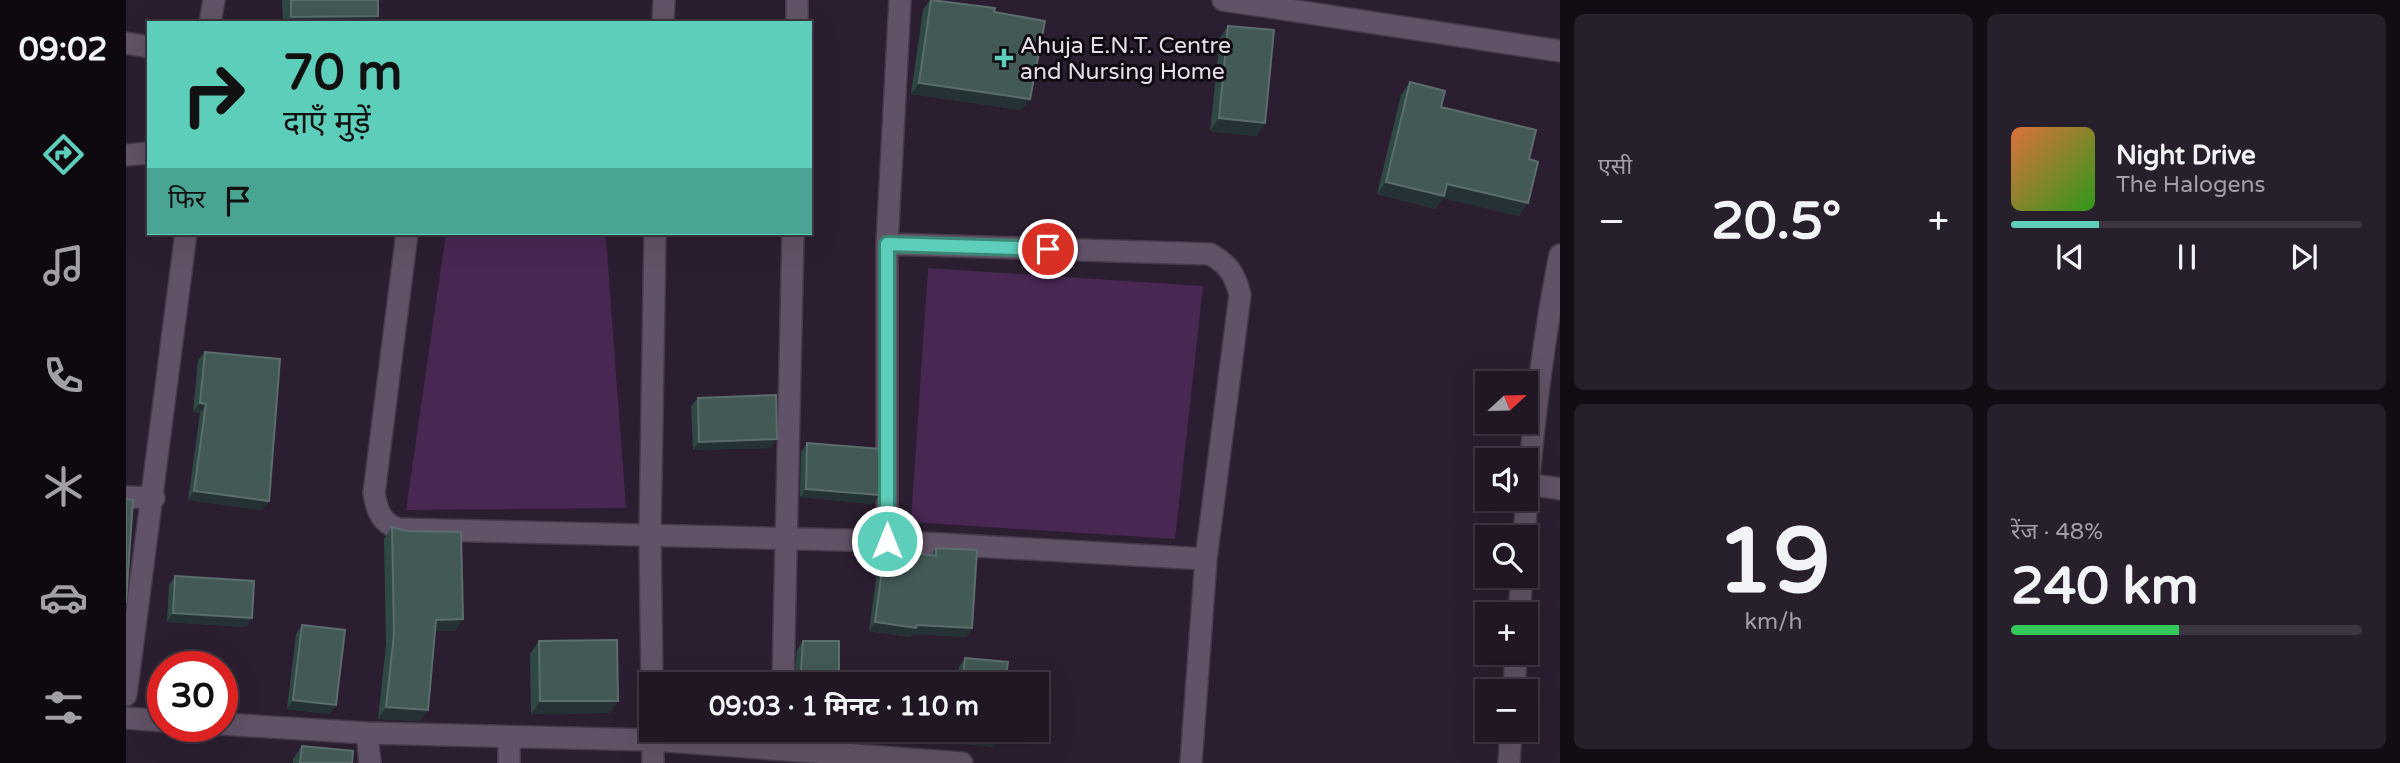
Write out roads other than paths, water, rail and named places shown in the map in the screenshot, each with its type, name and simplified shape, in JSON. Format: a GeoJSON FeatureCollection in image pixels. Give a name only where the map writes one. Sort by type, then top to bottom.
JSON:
{"type":"FeatureCollection","features":[{"type":"Feature","properties":{"kind":"street"},"geometry":{"type":"LineString","coordinates":[[210,21],[214,0]]}},
{"type":"Feature","properties":{"kind":"street"},"geometry":{"type":"LineString","coordinates":[[663,21],[664,0]]}},
{"type":"Feature","properties":{"kind":"street"},"geometry":{"type":"LineString","coordinates":[[797,0],[797,21]]}},
{"type":"Feature","properties":{"kind":"street"},"geometry":{"type":"LineString","coordinates":[[887,541],[887,244],[900,0]]}},
{"type":"Feature","properties":{"kind":"street"},"geometry":{"type":"LineString","coordinates":[[1223,0],[1560,51]]}},
{"type":"Feature","properties":{"kind":"street"},"geometry":{"type":"LineString","coordinates":[[126,43],[147,47]]}},
{"type":"Feature","properties":{"kind":"street"},"geometry":{"type":"LineString","coordinates":[[126,155],[147,153]]}},
{"type":"Feature","properties":{"kind":"street"},"geometry":{"type":"LineString","coordinates":[[126,695],[132,610],[154,498],[186,235]]}},
{"type":"Feature","properties":{"kind":"street"},"geometry":{"type":"LineString","coordinates":[[407,235],[374,493],[376,508],[385,523],[398,529],[887,541],[1206,559]]}},
{"type":"Feature","properties":{"kind":"street"},"geometry":{"type":"LineString","coordinates":[[652,672],[650,534],[655,235]]}},
{"type":"Feature","properties":{"kind":"street"},"geometry":{"type":"LineString","coordinates":[[783,672],[793,235]]}},
{"type":"Feature","properties":{"kind":"street"},"geometry":{"type":"LineString","coordinates":[[887,244],[1210,254],[1227,264],[1237,280],[1240,295],[1206,559],[1191,763]]}},
{"type":"Feature","properties":{"kind":"street"},"geometry":{"type":"LineString","coordinates":[[1532,448],[1543,342],[1560,255]]}},
{"type":"Feature","properties":{"kind":"street"},"geometry":{"type":"LineString","coordinates":[[1538,486],[1560,489]]}},
{"type":"Feature","properties":{"kind":"street"},"geometry":{"type":"LineString","coordinates":[[126,498],[154,498]]}},
{"type":"Feature","properties":{"kind":"street"},"geometry":{"type":"LineString","coordinates":[[126,718],[147,720]]}},
{"type":"Feature","properties":{"kind":"street"},"geometry":{"type":"LineString","coordinates":[[238,725],[367,733],[509,737],[639,735]]}},
{"type":"Feature","properties":{"kind":"street"},"geometry":{"type":"LineString","coordinates":[[367,733],[370,763]]}},
{"type":"Feature","properties":{"kind":"street"},"geometry":{"type":"LineString","coordinates":[[509,737],[509,763]]}},
{"type":"Feature","properties":{"kind":"street"},"geometry":{"type":"LineString","coordinates":[[653,742],[653,763]]}},
{"type":"Feature","properties":{"kind":"street"},"geometry":{"type":"LineString","coordinates":[[728,742],[962,763]]}},
{"type":"Feature","properties":{"kind":"street"},"geometry":{"type":"LineString","coordinates":[[1509,763],[1510,742]]}},
{"type":"Feature","properties":{"kind":"place","name":"Ahuja E.N.T. Centre and Nursing Home"},"geometry":{"type":"Point","coordinates":[1004,58]}}]}
